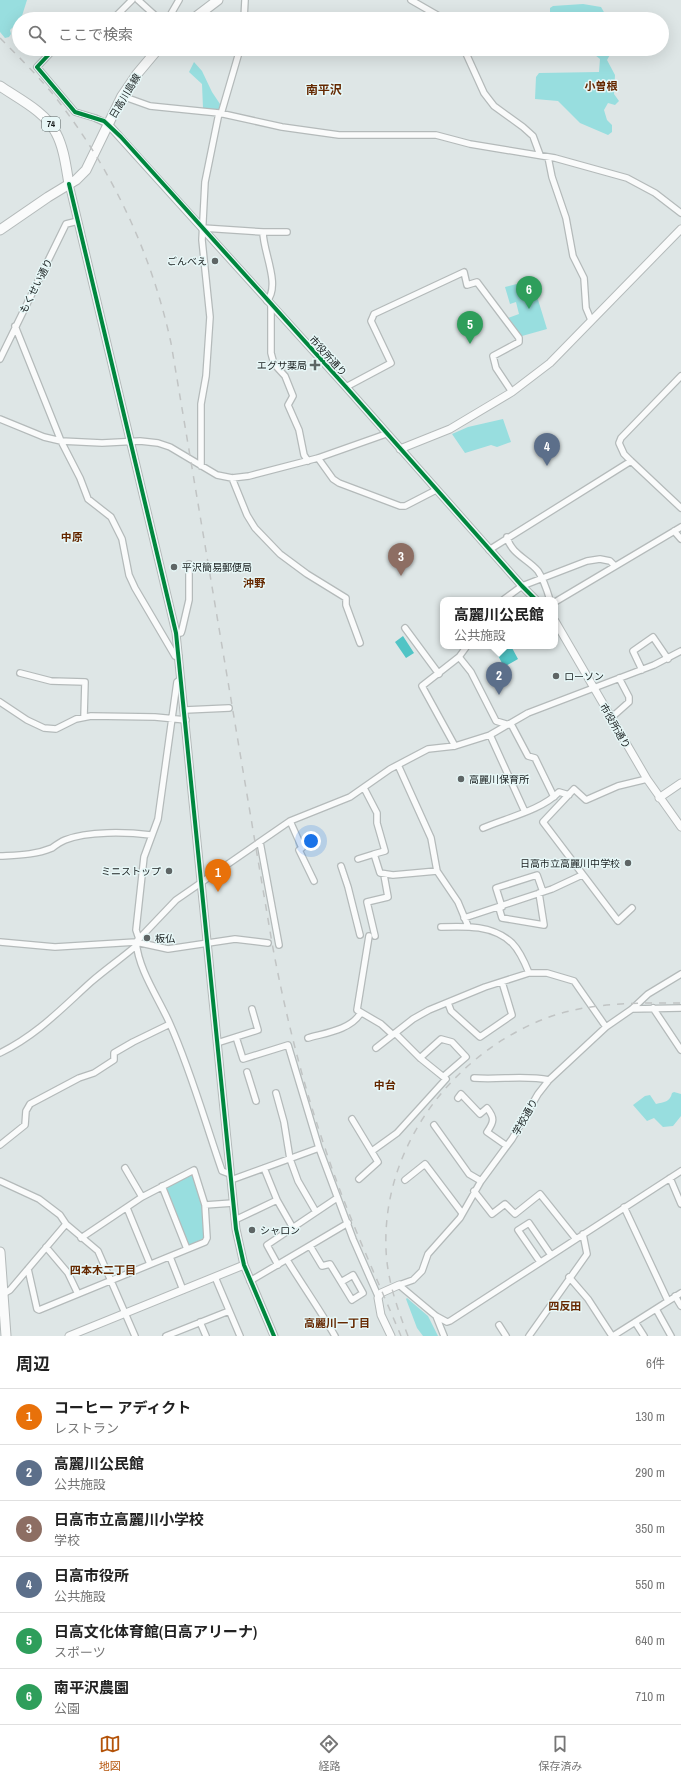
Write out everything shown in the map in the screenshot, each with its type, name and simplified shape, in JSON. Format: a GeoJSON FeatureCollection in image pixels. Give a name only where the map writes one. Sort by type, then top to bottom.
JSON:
{"type":"FeatureCollection","features":[{"type":"Feature","properties":{"kind":"main road"},"geometry":{"type":"LineString","coordinates":[[202,12],[218,0]]}},
{"type":"Feature","properties":{"kind":"main road","name":"日高川島線"},"geometry":{"type":"LineString","coordinates":[[0,230],[29,209],[76,180],[86,170],[122,96],[137,74],[152,56]]}},
{"type":"Feature","properties":{"kind":"main road","name":"74"},"geometry":{"type":"LineString","coordinates":[[0,86],[41,114],[50,123],[61,146],[69,184]]}},
{"type":"Feature","properties":{"kind":"main road"},"geometry":{"type":"LineString","coordinates":[[0,1252],[3,1294],[2,1308],[6,1336]]}},
{"type":"Feature","properties":{"kind":"street"},"geometry":{"type":"LineString","coordinates":[[120,12],[132,0]]}},
{"type":"Feature","properties":{"kind":"street"},"geometry":{"type":"LineString","coordinates":[[138,0],[151,12]]}},
{"type":"Feature","properties":{"kind":"street"},"geometry":{"type":"LineString","coordinates":[[172,12],[179,0]]}},
{"type":"Feature","properties":{"kind":"street"},"geometry":{"type":"LineString","coordinates":[[244,12],[245,0]]}},
{"type":"Feature","properties":{"kind":"street"},"geometry":{"type":"LineString","coordinates":[[411,0],[432,12]]}},
{"type":"Feature","properties":{"kind":"street"},"geometry":{"type":"LineString","coordinates":[[47,56],[37,67],[75,112],[108,124]]}},
{"type":"Feature","properties":{"kind":"street"},"geometry":{"type":"LineString","coordinates":[[201,466],[201,404],[206,376],[210,317],[202,240],[204,182],[220,113],[238,56]]}},
{"type":"Feature","properties":{"kind":"street"},"geometry":{"type":"LineString","coordinates":[[467,56],[484,93],[494,106],[523,126],[533,136],[540,155]]}},
{"type":"Feature","properties":{"kind":"street"},"geometry":{"type":"LineString","coordinates":[[122,96],[150,106],[220,113],[282,126],[339,135],[436,135],[470,144],[540,155],[627,178],[655,193],[681,213]]}},
{"type":"Feature","properties":{"kind":"street","name":"市役所通り"},"geometry":{"type":"LineString","coordinates":[[108,124],[346,387],[489,550],[533,597]]}},
{"type":"Feature","properties":{"kind":"street"},"geometry":{"type":"LineString","coordinates":[[548,157],[552,177],[566,218],[573,256],[584,278],[586,308],[592,320]]}},
{"type":"Feature","properties":{"kind":"street"},"geometry":{"type":"LineString","coordinates":[[69,184],[176,633],[185,710],[237,1240],[250,1281],[274,1336]]}},
{"type":"Feature","properties":{"kind":"street","name":"もくせい通り"},"geometry":{"type":"LineString","coordinates":[[0,359],[66,224],[78,221]]}},
{"type":"Feature","properties":{"kind":"street"},"geometry":{"type":"LineString","coordinates":[[203,228],[287,232]]}},
{"type":"Feature","properties":{"kind":"street"},"geometry":{"type":"LineString","coordinates":[[400,449],[450,429],[512,392],[550,363],[681,229]]}},
{"type":"Feature","properties":{"kind":"street"},"geometry":{"type":"LineString","coordinates":[[263,232],[264,249],[272,276],[272,295],[269,303],[271,353],[275,367],[285,376],[291,389],[293,396],[288,405],[299,430],[304,455],[308,460]]}},
{"type":"Feature","properties":{"kind":"street"},"geometry":{"type":"LineString","coordinates":[[346,387],[391,363],[371,321],[374,314],[464,272],[467,285],[477,282],[519,338],[519,342],[493,356],[496,368],[512,392]]}},
{"type":"Feature","properties":{"kind":"street"},"geometry":{"type":"LineString","coordinates":[[15,326],[61,441],[80,478],[88,499],[111,517],[122,539],[129,575],[135,588],[175,656],[179,657]]}},
{"type":"Feature","properties":{"kind":"street"},"geometry":{"type":"LineString","coordinates":[[681,376],[620,438],[619,443],[624,454],[681,508]]}},
{"type":"Feature","properties":{"kind":"street"},"geometry":{"type":"LineString","coordinates":[[0,420],[44,437],[61,441],[130,443],[140,441],[158,443],[170,447],[217,475],[232,478],[249,476],[318,458],[386,434]]}},
{"type":"Feature","properties":{"kind":"street"},"geometry":{"type":"LineString","coordinates":[[318,458],[333,479],[339,483],[400,506],[405,506],[436,490]]}},
{"type":"Feature","properties":{"kind":"street"},"geometry":{"type":"LineString","coordinates":[[489,550],[631,461]]}},
{"type":"Feature","properties":{"kind":"street"},"geometry":{"type":"LineString","coordinates":[[232,478],[247,515],[255,528],[280,554],[307,574],[346,598],[346,605],[360,643]]}},
{"type":"Feature","properties":{"kind":"street"},"geometry":{"type":"LineString","coordinates":[[558,600],[681,527]]}},
{"type":"Feature","properties":{"kind":"street"},"geometry":{"type":"LineString","coordinates":[[674,531],[681,539]]}},
{"type":"Feature","properties":{"kind":"street"},"geometry":{"type":"LineString","coordinates":[[507,538],[511,548],[537,570],[543,579],[549,597]]}},
{"type":"Feature","properties":{"kind":"street"},"geometry":{"type":"LineString","coordinates":[[507,597],[522,586],[587,561],[600,559],[610,561],[615,566]]}},
{"type":"Feature","properties":{"kind":"street"},"geometry":{"type":"LineString","coordinates":[[176,633],[181,633],[189,600],[189,564]]}},
{"type":"Feature","properties":{"kind":"street","name":"市役所通り"},"geometry":{"type":"LineString","coordinates":[[558,626],[647,779],[681,827]]}},
{"type":"Feature","properties":{"kind":"street"},"geometry":{"type":"LineString","coordinates":[[405,628],[438,674]]}},
{"type":"Feature","properties":{"kind":"street"},"geometry":{"type":"LineString","coordinates":[[642,670],[633,650],[653,637],[668,659]]}},
{"type":"Feature","properties":{"kind":"street"},"geometry":{"type":"LineString","coordinates":[[455,746],[422,686],[459,657],[465,649]]}},
{"type":"Feature","properties":{"kind":"street"},"geometry":{"type":"LineString","coordinates":[[0,1054],[39,1031],[93,980],[138,942],[176,900],[290,821],[326,808],[364,788],[390,769],[428,749],[455,746],[490,735],[528,713],[642,670],[668,659],[681,651]]}},
{"type":"Feature","properties":{"kind":"street"},"geometry":{"type":"LineString","coordinates":[[459,657],[471,672],[496,721],[510,724],[528,756],[535,758],[554,797]]}},
{"type":"Feature","properties":{"kind":"street"},"geometry":{"type":"LineString","coordinates":[[20,673],[51,680],[85,682],[84,717]]}},
{"type":"Feature","properties":{"kind":"street"},"geometry":{"type":"LineString","coordinates":[[611,718],[629,702],[629,697],[619,678]]}},
{"type":"Feature","properties":{"kind":"street"},"geometry":{"type":"LineString","coordinates":[[181,679],[177,682],[158,819],[144,857],[136,930],[142,967],[170,1024],[189,1072],[222,1171],[231,1177],[264,1168],[319,1148]]}},
{"type":"Feature","properties":{"kind":"street"},"geometry":{"type":"LineString","coordinates":[[0,702],[27,720],[44,728],[56,729],[76,719],[84,717],[186,720]]}},
{"type":"Feature","properties":{"kind":"street"},"geometry":{"type":"LineString","coordinates":[[185,710],[229,708]]}},
{"type":"Feature","properties":{"kind":"street"},"geometry":{"type":"LineString","coordinates":[[490,735],[526,812]]}},
{"type":"Feature","properties":{"kind":"street"},"geometry":{"type":"LineString","coordinates":[[398,765],[431,838],[437,871],[458,902],[468,926]]}},
{"type":"Feature","properties":{"kind":"street"},"geometry":{"type":"LineString","coordinates":[[632,908],[618,921],[543,822],[574,789],[586,800],[618,786],[647,779]]}},
{"type":"Feature","properties":{"kind":"street"},"geometry":{"type":"LineString","coordinates":[[659,798],[681,783]]}},
{"type":"Feature","properties":{"kind":"street"},"geometry":{"type":"LineString","coordinates":[[358,859],[385,851],[377,813],[364,788]]}},
{"type":"Feature","properties":{"kind":"street"},"geometry":{"type":"LineString","coordinates":[[483,828],[526,812],[554,797],[559,792],[569,795]]}},
{"type":"Feature","properties":{"kind":"street"},"geometry":{"type":"LineString","coordinates":[[290,821],[302,848],[299,850],[314,881]]}},
{"type":"Feature","properties":{"kind":"street"},"geometry":{"type":"LineString","coordinates":[[0,856],[34,854],[52,847],[64,840],[94,835],[123,832],[151,835]]}},
{"type":"Feature","properties":{"kind":"street"},"geometry":{"type":"LineString","coordinates":[[260,842],[279,945]]}},
{"type":"Feature","properties":{"kind":"street"},"geometry":{"type":"LineString","coordinates":[[372,1151],[392,1137],[415,1114],[420,1105],[446,1079],[394,1034],[373,1019],[360,1014],[357,1008],[372,936],[367,902],[388,897],[384,875],[380,873],[374,854]]}},
{"type":"Feature","properties":{"kind":"street"},"geometry":{"type":"LineString","coordinates":[[341,866],[360,936]]}},
{"type":"Feature","properties":{"kind":"street"},"geometry":{"type":"LineString","coordinates":[[384,875],[437,871]]}},
{"type":"Feature","properties":{"kind":"street"},"geometry":{"type":"LineString","coordinates":[[538,875],[544,925],[502,918],[501,907],[496,888],[538,875]]}},
{"type":"Feature","properties":{"kind":"street"},"geometry":{"type":"LineString","coordinates":[[464,918],[541,893],[582,875]]}},
{"type":"Feature","properties":{"kind":"street"},"geometry":{"type":"LineString","coordinates":[[441,927],[468,926],[493,930],[512,943],[520,953],[529,973]]}},
{"type":"Feature","properties":{"kind":"street"},"geometry":{"type":"LineString","coordinates":[[0,942],[54,947],[138,942],[168,949],[207,943],[226,942],[234,939],[268,943]]}},
{"type":"Feature","properties":{"kind":"street"},"geometry":{"type":"LineString","coordinates":[[376,1048],[413,1019],[448,1003],[529,973],[547,973],[574,981],[606,1028]]}},
{"type":"Feature","properties":{"kind":"street","name":"学校通り"},"geometry":{"type":"LineString","coordinates":[[399,1285],[418,1276],[422,1271],[428,1254],[462,1213],[481,1181],[507,1146],[538,1094],[549,1080],[606,1028],[632,1009],[648,994],[681,974]]}},
{"type":"Feature","properties":{"kind":"street"},"geometry":{"type":"LineString","coordinates":[[448,1003],[451,1011],[480,1037],[512,1015],[502,982]]}},
{"type":"Feature","properties":{"kind":"street"},"geometry":{"type":"LineString","coordinates":[[217,1042],[258,1030],[252,1008]]}},
{"type":"Feature","properties":{"kind":"street"},"geometry":{"type":"LineString","coordinates":[[653,1008],[681,1050]]}},
{"type":"Feature","properties":{"kind":"street"},"geometry":{"type":"LineString","coordinates":[[632,1009],[681,1008]]}},
{"type":"Feature","properties":{"kind":"street"},"geometry":{"type":"LineString","coordinates":[[308,1038],[341,1028],[357,1020],[360,1014]]}},
{"type":"Feature","properties":{"kind":"street"},"geometry":{"type":"LineString","coordinates":[[0,1145],[25,1125],[26,1111],[30,1104],[78,1078],[94,1073],[114,1060],[114,1053],[170,1024]]}},
{"type":"Feature","properties":{"kind":"street"},"geometry":{"type":"LineString","coordinates":[[236,1037],[243,1059],[288,1045],[319,1148],[337,1198],[378,1296],[382,1315],[391,1336]]}},
{"type":"Feature","properties":{"kind":"street"},"geometry":{"type":"LineString","coordinates":[[420,1058],[441,1039],[452,1042],[466,1057],[444,1076]]}},
{"type":"Feature","properties":{"kind":"street"},"geometry":{"type":"LineString","coordinates":[[247,1072],[256,1101]]}},
{"type":"Feature","properties":{"kind":"street"},"geometry":{"type":"LineString","coordinates":[[474,1078],[494,1080],[538,1078],[549,1080]]}},
{"type":"Feature","properties":{"kind":"street"},"geometry":{"type":"LineString","coordinates":[[276,1093],[284,1122],[290,1159],[298,1181],[316,1212]]}},
{"type":"Feature","properties":{"kind":"street"},"geometry":{"type":"LineString","coordinates":[[458,1098],[461,1094],[480,1114],[487,1108],[493,1115],[494,1122],[487,1132],[507,1146]]}},
{"type":"Feature","properties":{"kind":"street"},"geometry":{"type":"LineString","coordinates":[[352,1119],[378,1162],[359,1179]]}},
{"type":"Feature","properties":{"kind":"street"},"geometry":{"type":"LineString","coordinates":[[434,1125],[469,1174],[481,1181]]}},
{"type":"Feature","properties":{"kind":"street"},"geometry":{"type":"LineString","coordinates":[[405,1180],[425,1164],[462,1213]]}},
{"type":"Feature","properties":{"kind":"street"},"geometry":{"type":"LineString","coordinates":[[125,1168],[142,1198]]}},
{"type":"Feature","properties":{"kind":"street"},"geometry":{"type":"LineString","coordinates":[[264,1168],[277,1200],[293,1228]]}},
{"type":"Feature","properties":{"kind":"street"},"geometry":{"type":"LineString","coordinates":[[28,1269],[37,1309],[39,1310],[170,1257],[207,1240],[205,1205],[194,1170],[142,1198],[81,1238]]}},
{"type":"Feature","properties":{"kind":"street"},"geometry":{"type":"LineString","coordinates":[[378,1296],[399,1285],[436,1316],[447,1322],[450,1321],[681,1171]]}},
{"type":"Feature","properties":{"kind":"street"},"geometry":{"type":"LineString","coordinates":[[670,1178],[681,1204]]}},
{"type":"Feature","properties":{"kind":"street"},"geometry":{"type":"LineString","coordinates":[[0,1181],[39,1199],[60,1216],[66,1224],[98,1252],[135,1336]]}},
{"type":"Feature","properties":{"kind":"street"},"geometry":{"type":"LineString","coordinates":[[162,1186],[186,1249]]}},
{"type":"Feature","properties":{"kind":"street"},"geometry":{"type":"LineString","coordinates":[[474,1192],[492,1214],[505,1204],[515,1214],[540,1194],[576,1239]]}},
{"type":"Feature","properties":{"kind":"street"},"geometry":{"type":"LineString","coordinates":[[278,1265],[267,1245],[337,1198]]}},
{"type":"Feature","properties":{"kind":"street"},"geometry":{"type":"LineString","coordinates":[[235,1220],[277,1200]]}},
{"type":"Feature","properties":{"kind":"street"},"geometry":{"type":"LineString","coordinates":[[205,1205],[233,1203]]}},
{"type":"Feature","properties":{"kind":"street"},"geometry":{"type":"LineString","coordinates":[[624,1207],[668,1301]]}},
{"type":"Feature","properties":{"kind":"street"},"geometry":{"type":"LineString","coordinates":[[127,1208],[150,1264]]}},
{"type":"Feature","properties":{"kind":"street"},"geometry":{"type":"LineString","coordinates":[[250,1281],[348,1223]]}},
{"type":"Feature","properties":{"kind":"street"},"geometry":{"type":"LineString","coordinates":[[540,1262],[518,1230],[529,1223],[551,1255]]}},
{"type":"Feature","properties":{"kind":"street"},"geometry":{"type":"LineString","coordinates":[[3,1294],[10,1290],[66,1224]]}},
{"type":"Feature","properties":{"kind":"street"},"geometry":{"type":"LineString","coordinates":[[529,1336],[569,1277],[587,1254],[583,1234]]}},
{"type":"Feature","properties":{"kind":"street"},"geometry":{"type":"LineString","coordinates":[[46,1246],[68,1273],[78,1294]]}},
{"type":"Feature","properties":{"kind":"street"},"geometry":{"type":"LineString","coordinates":[[310,1246],[322,1266],[330,1264],[341,1282]]}},
{"type":"Feature","properties":{"kind":"street"},"geometry":{"type":"LineString","coordinates":[[170,1257],[183,1290]]}},
{"type":"Feature","properties":{"kind":"street"},"geometry":{"type":"LineString","coordinates":[[287,1260],[309,1296],[318,1306],[335,1336]]}},
{"type":"Feature","properties":{"kind":"street"},"geometry":{"type":"LineString","coordinates":[[71,1336],[244,1265]]}},
{"type":"Feature","properties":{"kind":"street"},"geometry":{"type":"LineString","coordinates":[[215,1277],[240,1336]]}},
{"type":"Feature","properties":{"kind":"street"},"geometry":{"type":"LineString","coordinates":[[569,1277],[616,1335],[681,1293]]}},
{"type":"Feature","properties":{"kind":"street"},"geometry":{"type":"LineString","coordinates":[[675,1296],[681,1306]]}},
{"type":"Feature","properties":{"kind":"street"},"geometry":{"type":"LineString","coordinates":[[656,1309],[671,1336]]}},
{"type":"Feature","properties":{"kind":"street"},"geometry":{"type":"LineString","coordinates":[[168,1336],[229,1310]]}},
{"type":"Feature","properties":{"kind":"street"},"geometry":{"type":"LineString","coordinates":[[436,1316],[444,1336]]}},
{"type":"Feature","properties":{"kind":"street"},"geometry":{"type":"LineString","coordinates":[[200,1322],[206,1336]]}},
{"type":"Feature","properties":{"kind":"street"},"geometry":{"type":"LineString","coordinates":[[635,1322],[644,1336]]}},
{"type":"Feature","properties":{"kind":"street"},"geometry":{"type":"LineString","coordinates":[[499,1325],[506,1336]]}},
{"type":"Feature","properties":{"kind":"shaded area"},"geometry":{"type":"Polygon","coordinates":[[[0,0],[27,0],[23,12],[12,12],[12,28],[10,30],[11,34],[9,37],[5,38],[0,32],[0,0]]]}},
{"type":"Feature","properties":{"kind":"shaded area"},"geometry":{"type":"Polygon","coordinates":[[[583,4],[601,7],[604,12],[550,12],[550,8],[553,6],[583,4]]]}},
{"type":"Feature","properties":{"kind":"shaded area"},"geometry":{"type":"Polygon","coordinates":[[[596,56],[609,56],[607,60],[615,75],[614,94],[619,101],[615,105],[608,103],[604,110],[607,120],[612,125],[612,132],[608,135],[580,123],[558,101],[535,99],[536,77],[539,73],[599,72],[600,59],[596,56]]]}},
{"type":"Feature","properties":{"kind":"shaded area"},"geometry":{"type":"Polygon","coordinates":[[[194,62],[202,71],[212,92],[220,104],[219,111],[203,108],[202,84],[189,72],[194,62]]]}},
{"type":"Feature","properties":{"kind":"shaded area"},"geometry":{"type":"Polygon","coordinates":[[[532,280],[547,329],[522,336],[508,318],[519,314],[516,302],[510,304],[505,287],[532,280]]]}},
{"type":"Feature","properties":{"kind":"shaded area"},"geometry":{"type":"Polygon","coordinates":[[[503,419],[511,442],[497,447],[491,445],[465,453],[452,434],[468,427],[503,419]]]}},
{"type":"Feature","properties":{"kind":"shaded area"},"geometry":{"type":"Polygon","coordinates":[[[403,636],[414,653],[406,658],[395,642],[403,636]]]}},
{"type":"Feature","properties":{"kind":"shaded area"},"geometry":{"type":"Polygon","coordinates":[[[495,649],[513,649],[518,659],[504,667],[495,649]]]}},
{"type":"Feature","properties":{"kind":"shaded area"},"geometry":{"type":"Polygon","coordinates":[[[674,1092],[681,1094],[681,1116],[673,1126],[663,1127],[654,1118],[647,1121],[633,1105],[645,1096],[650,1095],[656,1104],[664,1102],[670,1098],[674,1092]]]}},
{"type":"Feature","properties":{"kind":"shaded area"},"geometry":{"type":"Polygon","coordinates":[[[190,1174],[193,1175],[203,1206],[204,1238],[190,1245],[188,1244],[166,1188],[168,1185],[190,1174]]]}},
{"type":"Feature","properties":{"kind":"shaded area"},"geometry":{"type":"Polygon","coordinates":[[[407,1298],[428,1316],[438,1336],[423,1336],[417,1328],[406,1299],[407,1298]]]}},
{"type":"Feature","properties":{"kind":"railway"},"geometry":{"type":"LineString","coordinates":[[0,38],[12,50]]}},
{"type":"Feature","properties":{"kind":"railway"},"geometry":{"type":"LineString","coordinates":[[17,56],[52,93],[93,150],[126,211],[140,243],[163,309],[171,343],[272,943],[288,1021],[309,1098],[333,1172],[351,1219],[401,1336]]}},
{"type":"Feature","properties":{"kind":"railway"},"geometry":{"type":"LineString","coordinates":[[408,1336],[396,1304],[388,1271],[386,1249],[388,1210],[397,1173],[411,1138],[432,1106],[456,1077],[485,1052],[517,1031],[552,1016],[568,1011],[616,1004],[681,1003]]}},
{"type":"Feature","properties":{"kind":"cycle path"},"geometry":{"type":"LineString","coordinates":[[47,56],[37,67],[75,112],[104,121],[121,137],[533,597]]}},
{"type":"Feature","properties":{"kind":"cycle path"},"geometry":{"type":"LineString","coordinates":[[69,184],[176,633],[236,1229],[244,1265],[274,1336]]}},
{"type":"Feature","properties":{"kind":"place","name":"ごんべえ"},"geometry":{"type":"Point","coordinates":[215,261]}},
{"type":"Feature","properties":{"kind":"place","name":"南平沢農園"},"geometry":{"type":"Point","coordinates":[529,309]}},
{"type":"Feature","properties":{"kind":"place","name":"日高文化体育館(日高アリーナ)"},"geometry":{"type":"Point","coordinates":[470,344]}},
{"type":"Feature","properties":{"kind":"place","name":"エグサ薬局"},"geometry":{"type":"Point","coordinates":[315,365]}},
{"type":"Feature","properties":{"kind":"place","name":"日高市役所"},"geometry":{"type":"Point","coordinates":[547,466]}},
{"type":"Feature","properties":{"kind":"place","name":"平沢簡易郵便局"},"geometry":{"type":"Point","coordinates":[174,567]}},
{"type":"Feature","properties":{"kind":"place","name":"日高市立高麗川小学校"},"geometry":{"type":"Point","coordinates":[401,576]}},
{"type":"Feature","properties":{"kind":"place","name":"ローソン"},"geometry":{"type":"Point","coordinates":[556,676]}},
{"type":"Feature","properties":{"kind":"place","name":"高麗川公民館"},"geometry":{"type":"Point","coordinates":[499,695]}},
{"type":"Feature","properties":{"kind":"place","name":"高麗川保育所"},"geometry":{"type":"Point","coordinates":[461,779]}},
{"type":"Feature","properties":{"kind":"place","name":"日高市立高麗川中学校"},"geometry":{"type":"Point","coordinates":[628,863]}},
{"type":"Feature","properties":{"kind":"place","name":"ミニストップ"},"geometry":{"type":"Point","coordinates":[169,871]}},
{"type":"Feature","properties":{"kind":"place","name":"コーヒー アディクト"},"geometry":{"type":"Point","coordinates":[218,892]}},
{"type":"Feature","properties":{"kind":"place","name":"板仏"},"geometry":{"type":"Point","coordinates":[147,938]}},
{"type":"Feature","properties":{"kind":"place","name":"シャロン"},"geometry":{"type":"Point","coordinates":[252,1230]}},
{"type":"Feature","properties":{"kind":"district","name":"小曽根"},"geometry":{"type":"Point","coordinates":[601,86]}},
{"type":"Feature","properties":{"kind":"district","name":"南平沢"},"geometry":{"type":"Point","coordinates":[324,90]}},
{"type":"Feature","properties":{"kind":"district","name":"中原"},"geometry":{"type":"Point","coordinates":[72,537]}},
{"type":"Feature","properties":{"kind":"district","name":"沖野"},"geometry":{"type":"Point","coordinates":[254,583]}},
{"type":"Feature","properties":{"kind":"district","name":"中台"},"geometry":{"type":"Point","coordinates":[385,1085]}},
{"type":"Feature","properties":{"kind":"district","name":"四本木二丁目"},"geometry":{"type":"Point","coordinates":[103,1270]}},
{"type":"Feature","properties":{"kind":"district","name":"四反田"},"geometry":{"type":"Point","coordinates":[565,1306]}},
{"type":"Feature","properties":{"kind":"district","name":"高麗川一丁目"},"geometry":{"type":"Point","coordinates":[337,1323]}}]}
